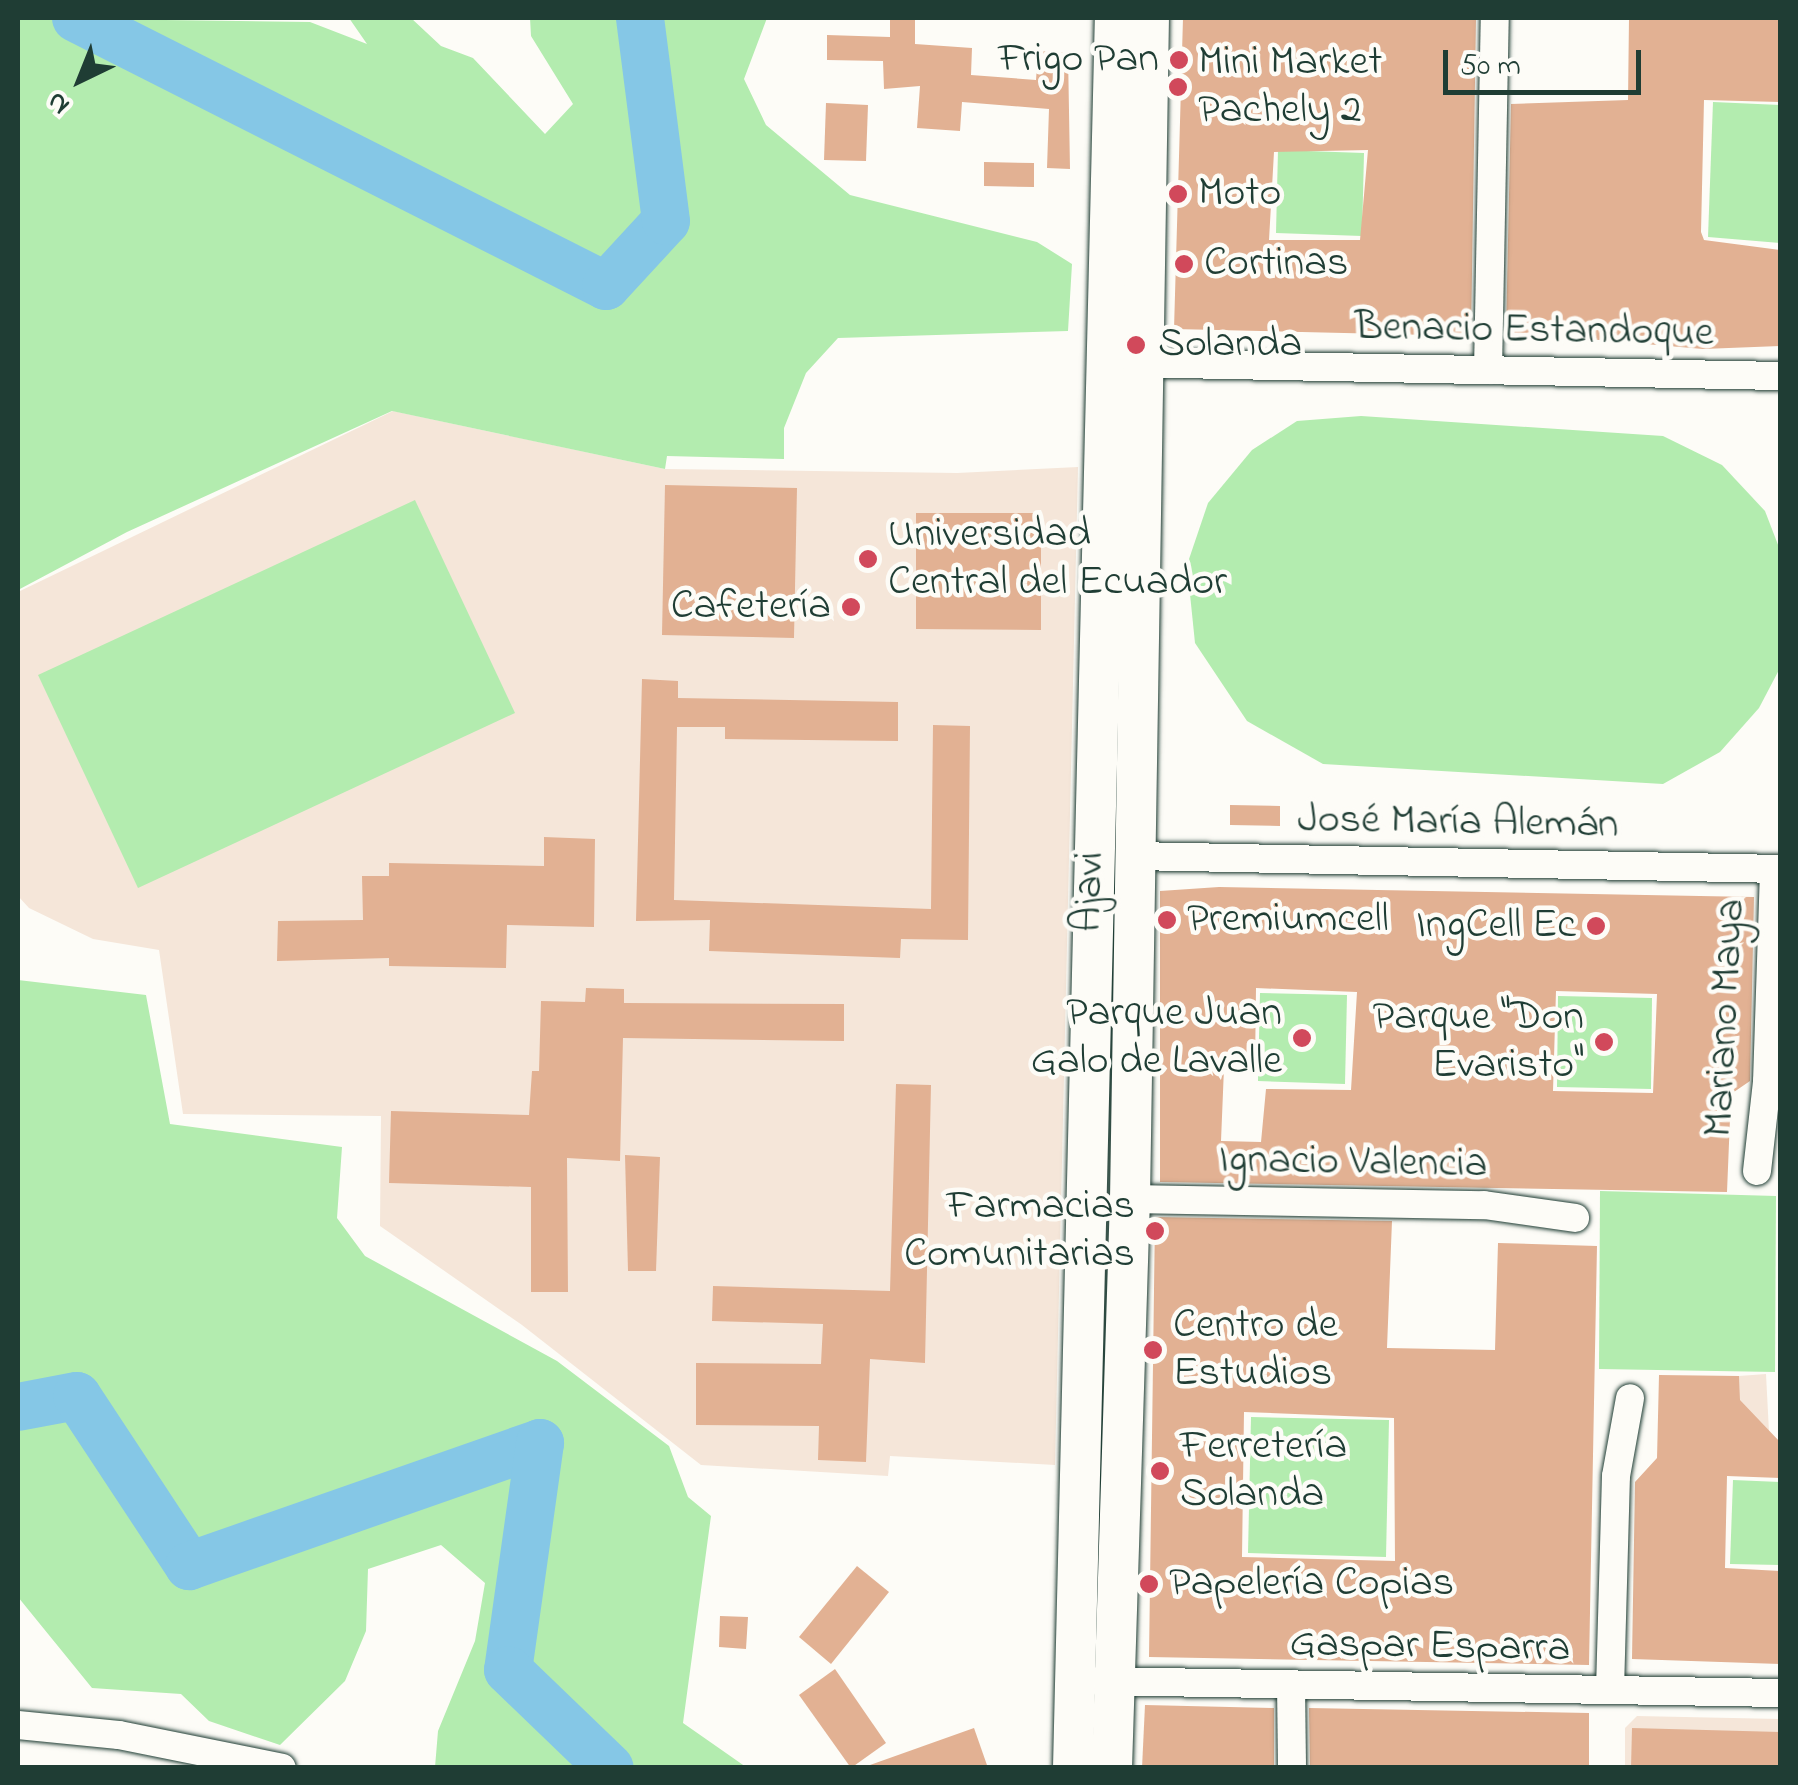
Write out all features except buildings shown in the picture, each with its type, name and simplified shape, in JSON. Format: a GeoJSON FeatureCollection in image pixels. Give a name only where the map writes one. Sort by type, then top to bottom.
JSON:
{"type":"FeatureCollection","features":[{"type":"Feature","properties":{"kind":"street","name":"Ajavi"},"geometry":{"type":"LineString","coordinates":[[1112,1768],[1118,1681],[1130,1199],[1134,856],[1115,18]]}},
{"type":"Feature","properties":{"kind":"street","name":"Ajavi"},"geometry":{"type":"LineString","coordinates":[[1073,1768],[1086,1014],[1149,18]]}},
{"type":"Feature","properties":{"kind":"street"},"geometry":{"type":"LineString","coordinates":[[1488,370],[1495,18]]}},
{"type":"Feature","properties":{"kind":"street","name":"Benacio Estandoque"},"geometry":{"type":"LineString","coordinates":[[1125,363],[1780,376]]}},
{"type":"Feature","properties":{"kind":"street","name":"José María Alemán"},"geometry":{"type":"LineString","coordinates":[[1134,856],[1777,869]]}},
{"type":"Feature","properties":{"kind":"street","name":"Mariano Maya"},"geometry":{"type":"LineString","coordinates":[[1757,1172],[1767,1082],[1777,869]]}},
{"type":"Feature","properties":{"kind":"street","name":"Ignacio Valencia"},"geometry":{"type":"LineString","coordinates":[[1130,1199],[1484,1205],[1574,1218]]}},
{"type":"Feature","properties":{"kind":"street"},"geometry":{"type":"LineString","coordinates":[[1610,1690],[1616,1476],[1630,1398]]}},
{"type":"Feature","properties":{"kind":"street","name":"Gaspar Esparra"},"geometry":{"type":"LineString","coordinates":[[1077,1680],[1780,1693]]}},
{"type":"Feature","properties":{"kind":"street"},"geometry":{"type":"LineString","coordinates":[[1291,1684],[1292,1768]]}},
{"type":"Feature","properties":{"kind":"street"},"geometry":{"type":"LineString","coordinates":[[18,1724],[119,1735],[282,1768]]}},
{"type":"Feature","properties":{"kind":"shaded area"},"geometry":{"type":"Polygon","coordinates":[[[393,411],[665,469],[957,473],[1078,467],[1055,1465],[890,1456],[888,1476],[701,1465],[522,1325],[380,1226],[381,1116],[183,1114],[159,950],[93,939],[29,908],[18,896],[18,592],[393,411]]]}},
{"type":"Feature","properties":{"kind":"shaded area"},"geometry":{"type":"Polygon","coordinates":[[[1766,1374],[1769,1432],[1740,1429],[1739,1376],[1766,1374]]]}},
{"type":"Feature","properties":{"kind":"shaded area"},"geometry":{"type":"Polygon","coordinates":[[[1637,1716],[1780,1719],[1780,1767],[1625,1768],[1625,1728],[1637,1716]]]}},
{"type":"Feature","properties":{"kind":"green space"},"geometry":{"type":"Polygon","coordinates":[[[18,18],[310,22],[367,44],[349,18],[411,18],[441,46],[473,58],[545,134],[573,104],[531,36],[530,18],[767,18],[744,79],[766,125],[850,195],[1037,242],[1072,264],[1068,331],[838,338],[806,373],[784,428],[784,459],[667,456],[665,469],[392,411],[127,532],[18,590],[18,18]]]}},
{"type":"Feature","properties":{"kind":"green space"},"geometry":{"type":"Polygon","coordinates":[[[1713,102],[1780,105],[1780,243],[1708,237],[1713,102]]]}},
{"type":"Feature","properties":{"kind":"green space"},"geometry":{"type":"Polygon","coordinates":[[[1278,150],[1364,153],[1362,236],[1276,233],[1278,150]]]}},
{"type":"Feature","properties":{"kind":"green space"},"geometry":{"type":"Polygon","coordinates":[[[1361,416],[1663,436],[1722,465],[1765,511],[1780,550],[1780,668],[1759,708],[1720,752],[1663,784],[1323,764],[1247,721],[1195,643],[1187,565],[1208,503],[1252,450],[1297,421],[1361,416]]]}},
{"type":"Feature","properties":{"kind":"green space"},"geometry":{"type":"Polygon","coordinates":[[[415,500],[515,713],[138,888],[38,675],[415,500]]]}},
{"type":"Feature","properties":{"kind":"green space"},"geometry":{"type":"Polygon","coordinates":[[[18,980],[146,995],[170,1124],[342,1147],[337,1218],[365,1256],[557,1361],[669,1446],[688,1497],[711,1516],[683,1723],[746,1767],[435,1767],[438,1731],[475,1641],[485,1583],[441,1545],[368,1569],[366,1631],[345,1681],[280,1745],[209,1721],[181,1694],[92,1688],[18,1597],[18,980]]]}},
{"type":"Feature","properties":{"kind":"green space","name":"Parque Juan Galo de Lavalle"},"geometry":{"type":"Polygon","coordinates":[[[1260,993],[1347,995],[1345,1084],[1258,1081],[1260,993]]]}},
{"type":"Feature","properties":{"kind":"green space","name":"Parque \"Don Evaristo\""},"geometry":{"type":"Polygon","coordinates":[[[1558,996],[1652,998],[1651,1089],[1557,1087],[1558,996]]]}},
{"type":"Feature","properties":{"kind":"green space"},"geometry":{"type":"Polygon","coordinates":[[[1600,1191],[1776,1196],[1775,1372],[1599,1369],[1600,1191]]]}},
{"type":"Feature","properties":{"kind":"green space"},"geometry":{"type":"Polygon","coordinates":[[[1251,1417],[1389,1420],[1386,1557],[1248,1553],[1251,1417]]]}},
{"type":"Feature","properties":{"kind":"green space"},"geometry":{"type":"Polygon","coordinates":[[[1733,1480],[1780,1482],[1780,1565],[1730,1564],[1733,1480]]]}},
{"type":"Feature","properties":{"kind":"waterway"},"geometry":{"type":"LineString","coordinates":[[76,18],[606,286],[666,221],[640,18]]}},
{"type":"Feature","properties":{"kind":"waterway"},"geometry":{"type":"LineString","coordinates":[[18,1407],[77,1396],[189,1566],[540,1443],[508,1670],[610,1768]]}},
{"type":"Feature","properties":{"kind":"place","name":"Frigo Pan"},"geometry":{"type":"Point","coordinates":[1179,60]}},
{"type":"Feature","properties":{"kind":"place","name":"Mini Market Pachely 2"},"geometry":{"type":"Point","coordinates":[1178,87]}},
{"type":"Feature","properties":{"kind":"place","name":"Moto"},"geometry":{"type":"Point","coordinates":[1178,194]}},
{"type":"Feature","properties":{"kind":"place","name":"Cortinas"},"geometry":{"type":"Point","coordinates":[1184,264]}},
{"type":"Feature","properties":{"kind":"place","name":"Solanda"},"geometry":{"type":"Point","coordinates":[1136,345]}},
{"type":"Feature","properties":{"kind":"place","name":"Universidad Central del Ecuador"},"geometry":{"type":"Point","coordinates":[868,559]}},
{"type":"Feature","properties":{"kind":"place","name":"Cafetería"},"geometry":{"type":"Point","coordinates":[851,607]}},
{"type":"Feature","properties":{"kind":"place","name":"Premiumcell"},"geometry":{"type":"Point","coordinates":[1167,920]}},
{"type":"Feature","properties":{"kind":"place","name":"IngCell Ec"},"geometry":{"type":"Point","coordinates":[1596,926]}},
{"type":"Feature","properties":{"kind":"place","name":"Parque Juan Galo de Lavalle"},"geometry":{"type":"Point","coordinates":[1302,1038]}},
{"type":"Feature","properties":{"kind":"place","name":"Parque \"Don Evaristo\""},"geometry":{"type":"Point","coordinates":[1604,1042]}},
{"type":"Feature","properties":{"kind":"place","name":"Farmacias Comunitarias"},"geometry":{"type":"Point","coordinates":[1155,1231]}},
{"type":"Feature","properties":{"kind":"place","name":"Centro de Estudios"},"geometry":{"type":"Point","coordinates":[1153,1350]}},
{"type":"Feature","properties":{"kind":"place","name":"Ferretería Solanda"},"geometry":{"type":"Point","coordinates":[1160,1471]}},
{"type":"Feature","properties":{"kind":"place","name":"Papelería Copias"},"geometry":{"type":"Point","coordinates":[1149,1584]}}]}
